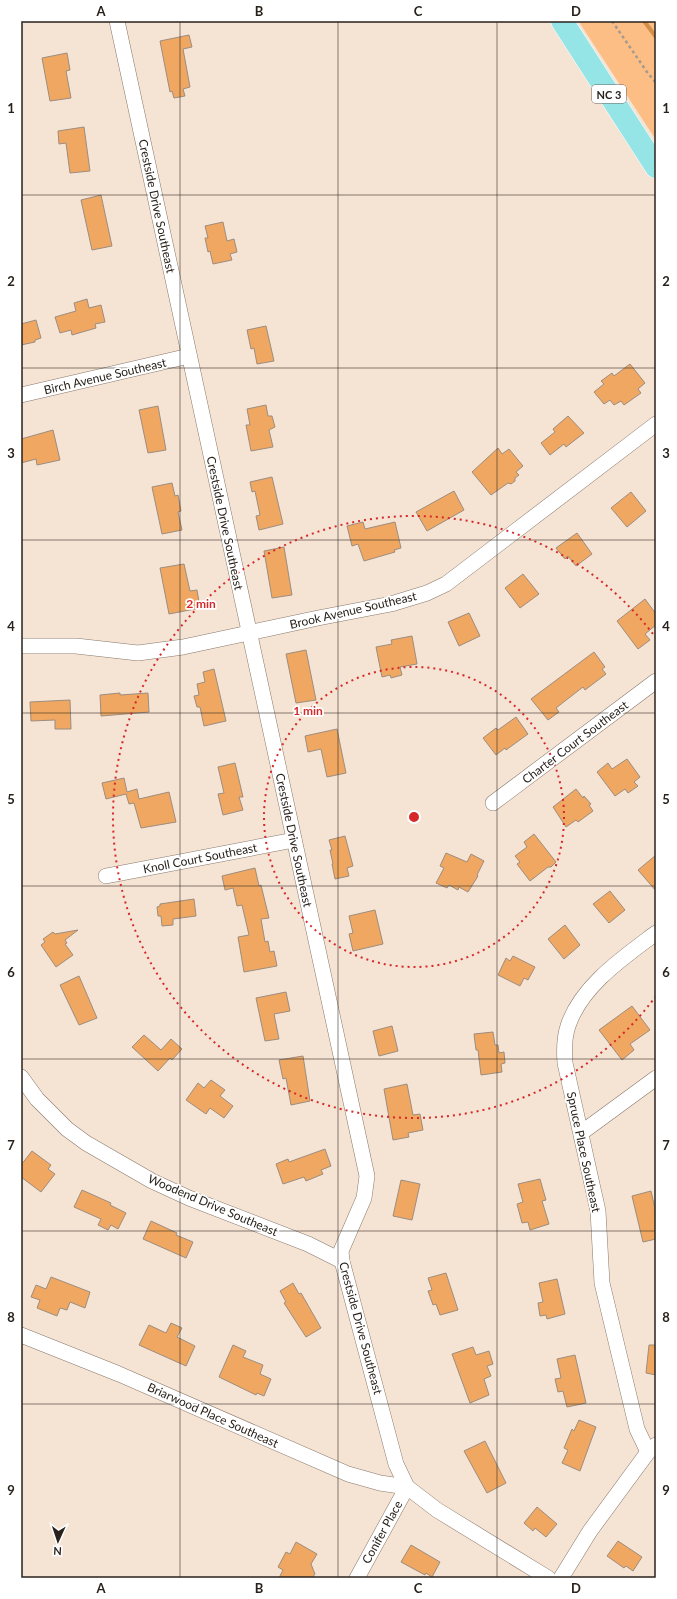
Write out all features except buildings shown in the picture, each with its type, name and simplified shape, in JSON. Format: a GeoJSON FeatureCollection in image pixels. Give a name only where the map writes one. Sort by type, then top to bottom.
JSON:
{"type":"FeatureCollection","features":[{"type":"Feature","properties":{"kind":"main road","name":"NC 3"},"geometry":{"type":"LineString","coordinates":[[562,21],[656,167]]}},
{"type":"Feature","properties":{"kind":"street","name":"Crestside Drive Southeast"},"geometry":{"type":"LineString","coordinates":[[118,21],[367,1176],[364,1198],[341,1251],[342,1261],[396,1464],[407,1487],[437,1510],[548,1578]]}},
{"type":"Feature","properties":{"kind":"street","name":"Birch Avenue Southeast"},"geometry":{"type":"LineString","coordinates":[[21,395],[189,356]]}},
{"type":"Feature","properties":{"kind":"street","name":"Brook Avenue Southeast"},"geometry":{"type":"LineString","coordinates":[[21,646],[76,646],[138,653],[183,647],[391,604],[427,593],[446,584],[656,424]]}},
{"type":"Feature","properties":{"kind":"street","name":"Charter Court Southeast"},"geometry":{"type":"LineString","coordinates":[[493,803],[656,681]]}},
{"type":"Feature","properties":{"kind":"street","name":"Knoll Court Southeast"},"geometry":{"type":"LineString","coordinates":[[106,876],[294,840]]}},
{"type":"Feature","properties":{"kind":"street","name":"Spruce Place Southeast"},"geometry":{"type":"LineString","coordinates":[[652,1448],[637,1429],[602,1283],[598,1211],[565,1063],[564,1046],[568,1027],[575,1010],[583,999],[615,964],[656,933]]}},
{"type":"Feature","properties":{"kind":"street","name":"Woodend Drive Southeast"},"geometry":{"type":"LineString","coordinates":[[21,1076],[36,1098],[67,1129],[86,1143],[152,1181],[189,1198],[308,1244],[342,1261]]}},
{"type":"Feature","properties":{"kind":"street"},"geometry":{"type":"LineString","coordinates":[[581,1133],[656,1078]]}},
{"type":"Feature","properties":{"kind":"street","name":"Briarwood Place Southeast"},"geometry":{"type":"LineString","coordinates":[[21,1335],[120,1374],[348,1474],[380,1483],[407,1487]]}},
{"type":"Feature","properties":{"kind":"street"},"geometry":{"type":"LineString","coordinates":[[561,1578],[590,1531],[652,1448]]}},
{"type":"Feature","properties":{"kind":"street","name":"Conifer Place"},"geometry":{"type":"LineString","coordinates":[[357,1578],[407,1487]]}},
{"type":"Feature","properties":{"kind":"path"},"geometry":{"type":"LineString","coordinates":[[612,21],[646,72],[656,83]]}},
{"type":"Feature","properties":{"kind":"shaded area"},"geometry":{"type":"Polygon","coordinates":[[[579,21],[656,21],[656,140],[581,25],[579,21]]]}},
{"type":"Feature","properties":{"kind":"waterway"},"geometry":{"type":"LineString","coordinates":[[644,21],[656,37]]}}]}
